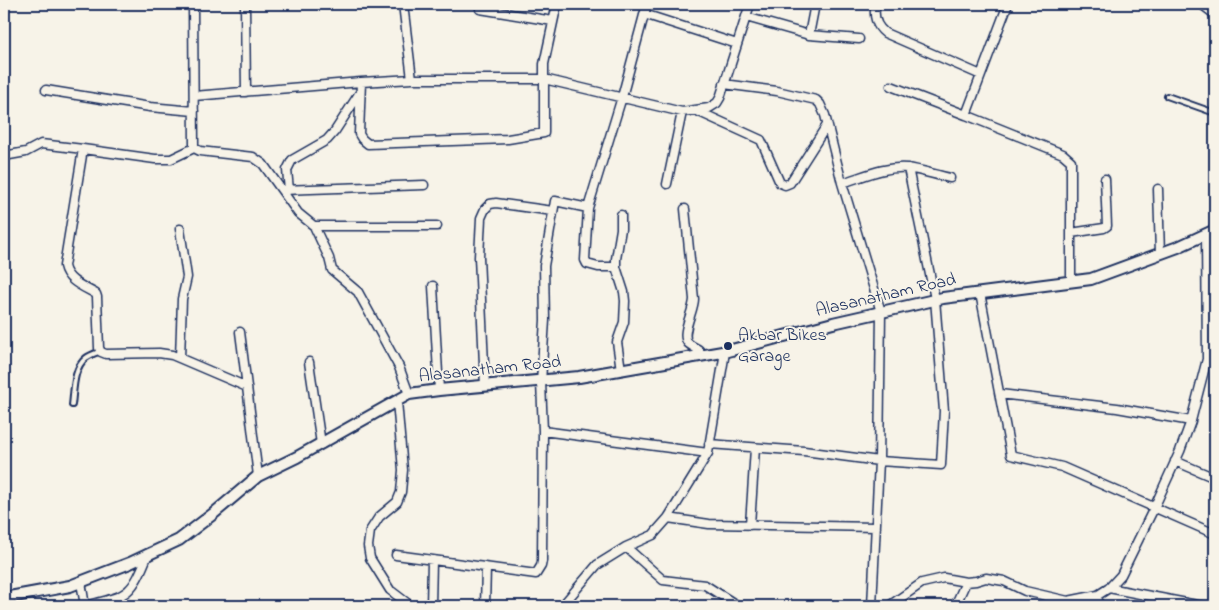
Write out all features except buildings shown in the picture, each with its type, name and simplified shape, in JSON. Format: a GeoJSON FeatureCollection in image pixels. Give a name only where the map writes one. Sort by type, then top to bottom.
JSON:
{"type":"FeatureCollection","features":[{"type":"Feature","properties":{"kind":"main road","name":"Alasanatham Road"},"geometry":{"type":"LineString","coordinates":[[409,394],[579,378],[725,352],[935,299],[1091,279],[1211,233]]}},
{"type":"Feature","properties":{"kind":"main road"},"geometry":{"type":"LineString","coordinates":[[4,598],[70,586],[148,554],[186,534],[258,476],[321,444],[409,394]]}},
{"type":"Feature","properties":{"kind":"street"},"geometry":{"type":"LineString","coordinates":[[193,4],[194,148]]}},
{"type":"Feature","properties":{"kind":"street"},"geometry":{"type":"LineString","coordinates":[[245,4],[246,92]]}},
{"type":"Feature","properties":{"kind":"street"},"geometry":{"type":"LineString","coordinates":[[404,4],[412,79]]}},
{"type":"Feature","properties":{"kind":"street"},"geometry":{"type":"LineString","coordinates":[[361,82],[359,134],[368,144],[508,139],[544,133],[544,64],[558,4]]}},
{"type":"Feature","properties":{"kind":"street"},"geometry":{"type":"LineString","coordinates":[[616,267],[598,267],[587,264],[585,260],[588,208],[622,97],[647,4]]}},
{"type":"Feature","properties":{"kind":"street"},"geometry":{"type":"LineString","coordinates":[[194,96],[412,79],[544,79],[682,112],[709,108],[717,103],[750,4]]}},
{"type":"Feature","properties":{"kind":"street"},"geometry":{"type":"LineString","coordinates":[[809,35],[815,4]]}},
{"type":"Feature","properties":{"kind":"street"},"geometry":{"type":"LineString","coordinates":[[876,4],[875,17],[880,29],[885,33],[982,75]]}},
{"type":"Feature","properties":{"kind":"street"},"geometry":{"type":"LineString","coordinates":[[966,115],[1008,4]]}},
{"type":"Feature","properties":{"kind":"street"},"geometry":{"type":"LineString","coordinates":[[1202,4],[1215,14]]}},
{"type":"Feature","properties":{"kind":"street"},"geometry":{"type":"LineString","coordinates":[[480,9],[553,21]]}},
{"type":"Feature","properties":{"kind":"street"},"geometry":{"type":"LineString","coordinates":[[644,14],[737,44]]}},
{"type":"Feature","properties":{"kind":"street"},"geometry":{"type":"LineString","coordinates":[[746,17],[809,35],[859,39]]}},
{"type":"Feature","properties":{"kind":"street"},"geometry":{"type":"LineString","coordinates":[[724,84],[777,91],[816,100],[820,104],[828,125],[842,183],[880,312],[879,461],[872,606]]}},
{"type":"Feature","properties":{"kind":"street"},"geometry":{"type":"LineString","coordinates":[[892,86],[1068,157],[1071,161],[1071,281]]}},
{"type":"Feature","properties":{"kind":"street"},"geometry":{"type":"LineString","coordinates":[[46,90],[150,107],[194,110]]}},
{"type":"Feature","properties":{"kind":"street"},"geometry":{"type":"LineString","coordinates":[[286,190],[288,165],[292,160],[327,140],[361,91]]}},
{"type":"Feature","properties":{"kind":"street"},"geometry":{"type":"LineString","coordinates":[[695,110],[761,140],[780,183],[785,186],[790,183],[828,125]]}},
{"type":"Feature","properties":{"kind":"street"},"geometry":{"type":"LineString","coordinates":[[667,184],[682,112]]}},
{"type":"Feature","properties":{"kind":"street"},"geometry":{"type":"LineString","coordinates":[[4,156],[26,152],[41,144],[155,159],[170,159],[194,148]]}},
{"type":"Feature","properties":{"kind":"street"},"geometry":{"type":"LineString","coordinates":[[194,148],[200,151],[253,157],[263,164],[286,190],[298,213],[314,226],[332,270],[358,292],[399,367],[409,394]]}},
{"type":"Feature","properties":{"kind":"street"},"geometry":{"type":"LineString","coordinates":[[83,149],[64,266],[69,278],[96,294],[101,351],[106,354],[159,353],[172,355],[247,387]]}},
{"type":"Feature","properties":{"kind":"street"},"geometry":{"type":"LineString","coordinates":[[842,183],[885,170],[908,168],[950,178]]}},
{"type":"Feature","properties":{"kind":"street"},"geometry":{"type":"LineString","coordinates":[[543,431],[708,449],[755,448],[804,451],[879,461],[941,465],[944,411],[935,299],[908,168]]}},
{"type":"Feature","properties":{"kind":"street"},"geometry":{"type":"LineString","coordinates":[[1071,233],[1107,226],[1106,179]]}},
{"type":"Feature","properties":{"kind":"street"},"geometry":{"type":"LineString","coordinates":[[286,190],[424,185]]}},
{"type":"Feature","properties":{"kind":"street"},"geometry":{"type":"LineString","coordinates":[[1158,188],[1160,254]]}},
{"type":"Feature","properties":{"kind":"street"},"geometry":{"type":"LineString","coordinates":[[396,555],[536,574],[541,566],[543,431],[541,382],[545,320],[544,266],[555,201],[588,208]]}},
{"type":"Feature","properties":{"kind":"street"},"geometry":{"type":"LineString","coordinates":[[485,386],[479,257],[481,218],[485,209],[490,204],[496,203],[554,212]]}},
{"type":"Feature","properties":{"kind":"street"},"geometry":{"type":"LineString","coordinates":[[684,209],[694,299],[686,337],[688,343],[698,349],[701,356]]}},
{"type":"Feature","properties":{"kind":"street"},"geometry":{"type":"LineString","coordinates":[[621,216],[621,229],[616,258],[616,267],[622,281],[624,301],[624,322],[617,342],[621,370]]}},
{"type":"Feature","properties":{"kind":"street"},"geometry":{"type":"LineString","coordinates":[[314,226],[437,226]]}},
{"type":"Feature","properties":{"kind":"street"},"geometry":{"type":"LineString","coordinates":[[180,229],[186,276],[182,299],[180,358]]}},
{"type":"Feature","properties":{"kind":"street"},"geometry":{"type":"LineString","coordinates":[[889,606],[922,583],[944,578],[966,582],[986,578],[1004,582],[1056,602],[1098,595],[1109,588],[1121,575],[1176,461],[1211,360],[1211,233]]}},
{"type":"Feature","properties":{"kind":"street"},"geometry":{"type":"LineString","coordinates":[[433,286],[439,390]]}},
{"type":"Feature","properties":{"kind":"street"},"geometry":{"type":"LineString","coordinates":[[980,293],[1011,455],[1062,467],[1215,534]]}},
{"type":"Feature","properties":{"kind":"street"},"geometry":{"type":"LineString","coordinates":[[240,332],[258,476]]}},
{"type":"Feature","properties":{"kind":"street"},"geometry":{"type":"LineString","coordinates":[[562,606],[597,565],[626,546],[653,535],[668,518],[708,449],[725,352]]}},
{"type":"Feature","properties":{"kind":"street"},"geometry":{"type":"LineString","coordinates":[[309,362],[321,444]]}},
{"type":"Feature","properties":{"kind":"street"},"geometry":{"type":"LineString","coordinates":[[1000,394],[1117,408],[1191,421]]}},
{"type":"Feature","properties":{"kind":"street"},"geometry":{"type":"LineString","coordinates":[[397,401],[403,470],[401,492],[397,502],[379,517],[374,524],[370,531],[368,546],[370,558],[390,590],[411,606]]}},
{"type":"Feature","properties":{"kind":"street"},"geometry":{"type":"LineString","coordinates":[[750,525],[755,448]]}},
{"type":"Feature","properties":{"kind":"street"},"geometry":{"type":"LineString","coordinates":[[1176,461],[1215,478]]}},
{"type":"Feature","properties":{"kind":"street"},"geometry":{"type":"LineString","coordinates":[[668,518],[709,524],[876,527]]}},
{"type":"Feature","properties":{"kind":"street"},"geometry":{"type":"LineString","coordinates":[[626,546],[663,580],[705,586],[738,606]]}},
{"type":"Feature","properties":{"kind":"street"},"geometry":{"type":"LineString","coordinates":[[81,582],[85,606],[119,598],[128,593],[139,576],[148,554]]}},
{"type":"Feature","properties":{"kind":"street"},"geometry":{"type":"LineString","coordinates":[[431,606],[432,561]]}},
{"type":"Feature","properties":{"kind":"street"},"geometry":{"type":"LineString","coordinates":[[485,606],[486,568]]}},
{"type":"Feature","properties":{"kind":"street"},"geometry":{"type":"LineString","coordinates":[[956,606],[966,582]]}},
{"type":"Feature","properties":{"kind":"street"},"geometry":{"type":"LineString","coordinates":[[1109,588],[1171,604],[1202,606]]}},
{"type":"Feature","properties":{"kind":"street"},"geometry":{"type":"LineString","coordinates":[[1098,595],[1098,606]]}},
{"type":"Feature","properties":{"kind":"lane"},"geometry":{"type":"LineString","coordinates":[[1167,96],[1215,113]]}},
{"type":"Feature","properties":{"kind":"lane"},"geometry":{"type":"LineString","coordinates":[[72,405],[76,374],[80,365],[86,358],[101,351]]}},
{"type":"Feature","properties":{"kind":"place","name":"Akbar Bikes Garage"},"geometry":{"type":"Point","coordinates":[728,346]}}]}
